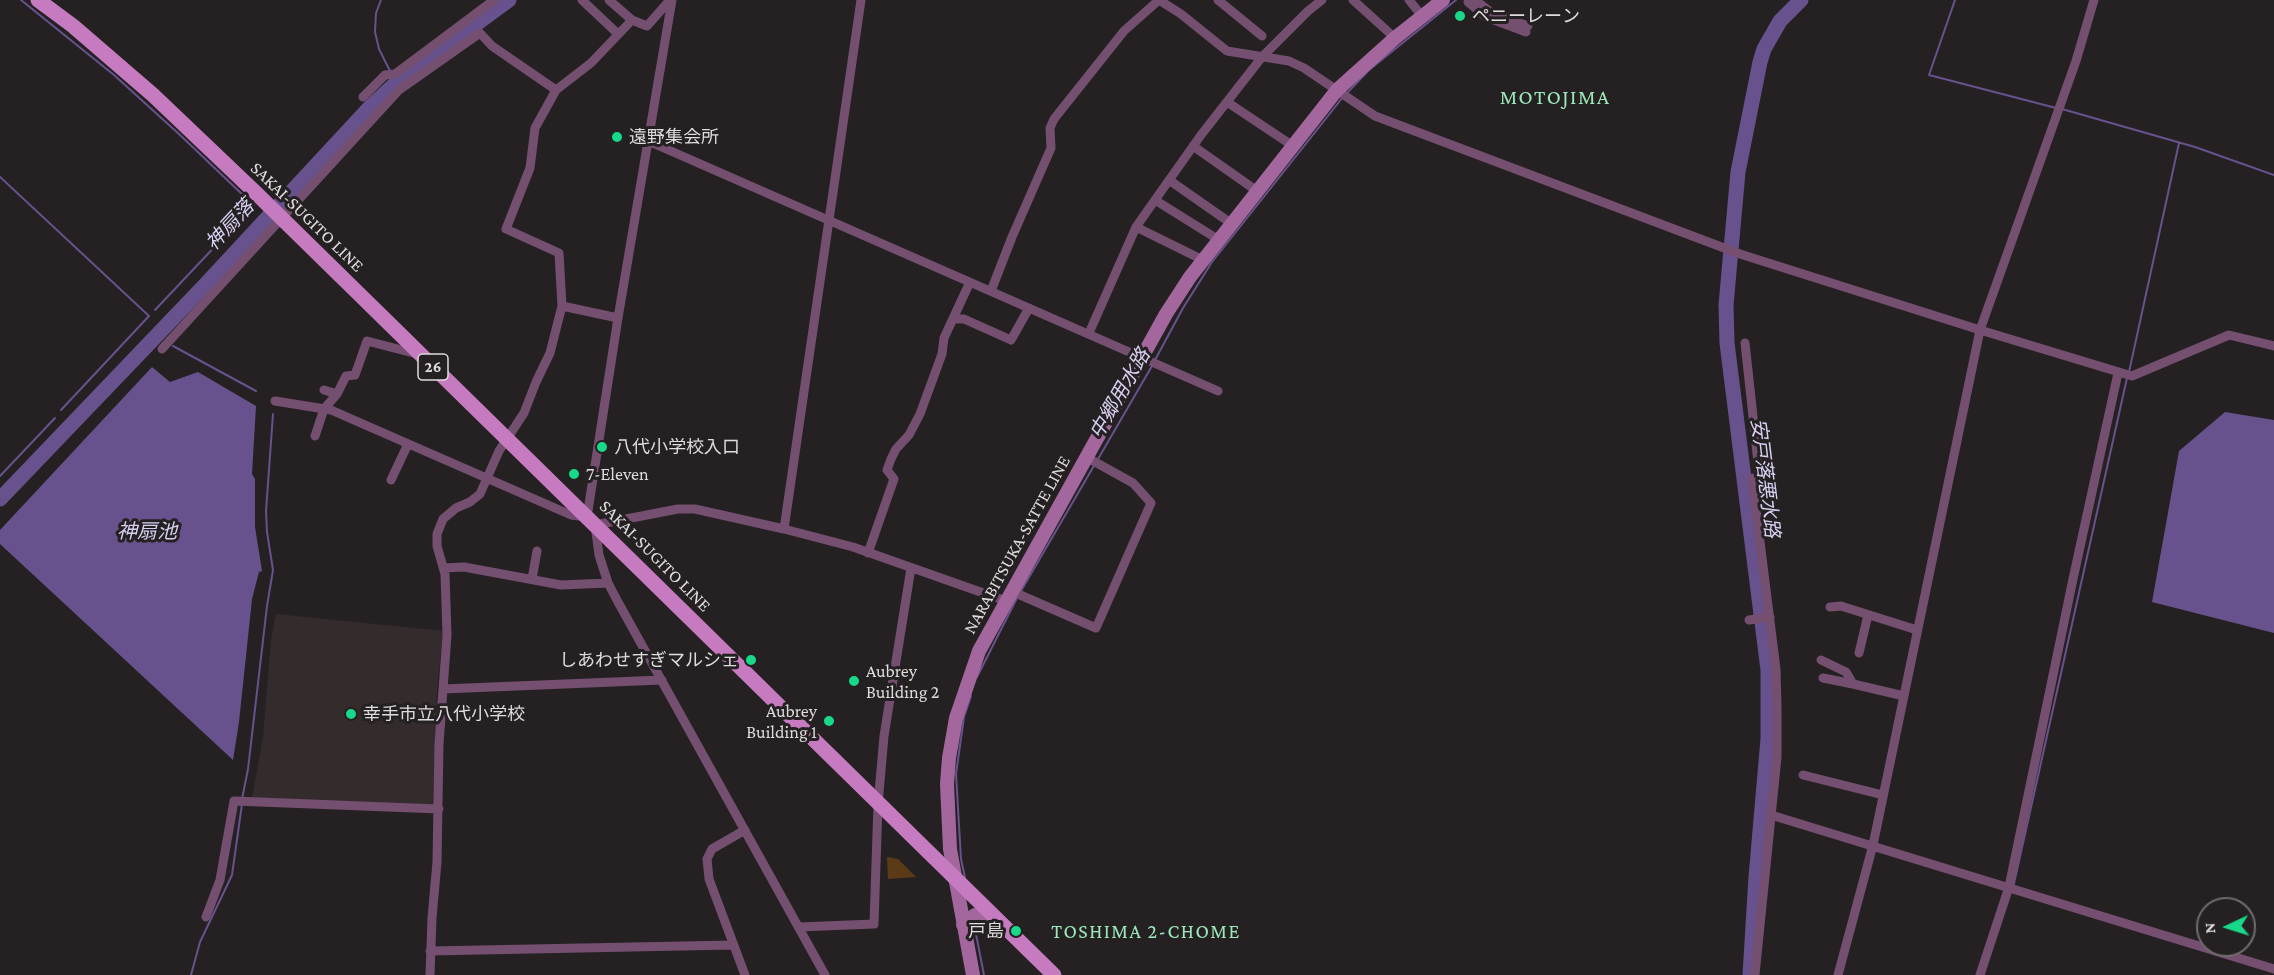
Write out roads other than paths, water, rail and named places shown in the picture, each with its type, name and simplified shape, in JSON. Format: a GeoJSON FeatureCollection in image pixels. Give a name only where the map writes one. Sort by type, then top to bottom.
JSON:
{"type":"FeatureCollection","features":[{"type":"Feature","properties":{"kind":"main road","name":"SAKAI-SUGITO LINE"},"geometry":{"type":"LineString","coordinates":[[38,0],[73,26],[153,95],[509,439],[1054,975]]}},
{"type":"Feature","properties":{"kind":"main road","name":"NARABITSUKA-SATTE LINE"},"geometry":{"type":"LineString","coordinates":[[973,975],[955,878],[947,804],[952,736],[961,697],[979,651],[1166,314],[1203,260],[1337,90],[1395,38],[1443,0]]}},
{"type":"Feature","properties":{"kind":"main road"},"geometry":{"type":"LineString","coordinates":[[963,926],[975,915],[991,914]]}},
{"type":"Feature","properties":{"kind":"street"},"geometry":{"type":"LineString","coordinates":[[363,97],[385,75],[395,74],[401,70],[494,0]]}},
{"type":"Feature","properties":{"kind":"street"},"geometry":{"type":"LineString","coordinates":[[582,0],[618,34]]}},
{"type":"Feature","properties":{"kind":"street"},"geometry":{"type":"LineString","coordinates":[[609,0],[632,20],[647,26],[671,0]]}},
{"type":"Feature","properties":{"kind":"street"},"geometry":{"type":"LineString","coordinates":[[671,0],[618,318],[591,521],[608,583],[825,975]]}},
{"type":"Feature","properties":{"kind":"street"},"geometry":{"type":"LineString","coordinates":[[784,529],[861,0]]}},
{"type":"Feature","properties":{"kind":"street"},"geometry":{"type":"LineString","coordinates":[[992,291],[1012,237],[1051,148],[1050,128],[1054,119],[1124,31],[1159,0],[1181,14],[1227,51],[1289,61],[1304,68],[1375,116],[1730,250],[2118,373],[2132,376],[2229,335],[2274,346]]}},
{"type":"Feature","properties":{"kind":"street"},"geometry":{"type":"LineString","coordinates":[[1218,0],[1262,36]]}},
{"type":"Feature","properties":{"kind":"street"},"geometry":{"type":"LineString","coordinates":[[1089,333],[1136,227],[1168,180],[1262,57],[1322,0]]}},
{"type":"Feature","properties":{"kind":"street"},"geometry":{"type":"LineString","coordinates":[[1353,0],[1395,38]]}},
{"type":"Feature","properties":{"kind":"street"},"geometry":{"type":"LineString","coordinates":[[1409,0],[1422,16]]}},
{"type":"Feature","properties":{"kind":"street"},"geometry":{"type":"LineString","coordinates":[[1470,0],[1468,2],[1486,16],[1527,29],[1492,13],[1475,0]]}},
{"type":"Feature","properties":{"kind":"street"},"geometry":{"type":"LineString","coordinates":[[1838,975],[1873,844],[1980,330],[2076,61],[2094,0]]}},
{"type":"Feature","properties":{"kind":"street"},"geometry":{"type":"LineString","coordinates":[[430,975],[437,862],[442,689],[447,635],[444,568],[437,546],[437,534],[440,523],[456,508],[476,499],[480,494],[499,451],[524,413],[550,353],[562,306],[559,253],[506,229],[530,168],[535,128],[556,90],[591,63],[632,20]]}},
{"type":"Feature","properties":{"kind":"street"},"geometry":{"type":"LineString","coordinates":[[162,349],[277,214],[399,90],[480,33],[492,46],[556,90]]}},
{"type":"Feature","properties":{"kind":"street"},"geometry":{"type":"LineString","coordinates":[[401,70],[409,82]]}},
{"type":"Feature","properties":{"kind":"street"},"geometry":{"type":"LineString","coordinates":[[1227,102],[1293,146]]}},
{"type":"Feature","properties":{"kind":"street"},"geometry":{"type":"LineString","coordinates":[[648,141],[1218,391]]}},
{"type":"Feature","properties":{"kind":"street"},"geometry":{"type":"LineString","coordinates":[[1193,146],[1257,191]]}},
{"type":"Feature","properties":{"kind":"street"},"geometry":{"type":"LineString","coordinates":[[1168,180],[1232,225]]}},
{"type":"Feature","properties":{"kind":"street"},"geometry":{"type":"LineString","coordinates":[[1155,200],[1219,240]]}},
{"type":"Feature","properties":{"kind":"street"},"geometry":{"type":"LineString","coordinates":[[1136,227],[1203,260]]}},
{"type":"Feature","properties":{"kind":"street"},"geometry":{"type":"LineString","coordinates":[[868,553],[894,479],[887,470],[891,459],[896,449],[909,435],[920,414],[942,354],[944,338],[970,282]]}},
{"type":"Feature","properties":{"kind":"street"},"geometry":{"type":"LineString","coordinates":[[562,306],[618,318]]}},
{"type":"Feature","properties":{"kind":"street"},"geometry":{"type":"LineString","coordinates":[[953,319],[964,319],[1011,339],[1029,308]]}},
{"type":"Feature","properties":{"kind":"street"},"geometry":{"type":"LineString","coordinates":[[315,436],[324,409],[337,394],[346,376],[355,375],[367,341],[421,355]]}},
{"type":"Feature","properties":{"kind":"street"},"geometry":{"type":"LineString","coordinates":[[1745,343],[1760,481],[1752,478],[1770,617],[1778,707],[1777,757],[1755,975]]}},
{"type":"Feature","properties":{"kind":"street"},"geometry":{"type":"LineString","coordinates":[[1980,975],[2009,887],[2118,373]]}},
{"type":"Feature","properties":{"kind":"street"},"geometry":{"type":"LineString","coordinates":[[324,390],[337,394]]}},
{"type":"Feature","properties":{"kind":"street"},"geometry":{"type":"LineString","coordinates":[[275,401],[332,410],[571,515],[591,521],[678,509],[695,509],[784,529],[868,553],[1008,596],[1096,628],[1151,503],[1133,483],[1086,457]]}},
{"type":"Feature","properties":{"kind":"street"},"geometry":{"type":"LineString","coordinates":[[391,480],[408,444]]}},
{"type":"Feature","properties":{"kind":"street"},"geometry":{"type":"LineString","coordinates":[[532,579],[537,551]]}},
{"type":"Feature","properties":{"kind":"street"},"geometry":{"type":"LineString","coordinates":[[444,568],[464,567],[561,585],[608,583]]}},
{"type":"Feature","properties":{"kind":"street"},"geometry":{"type":"LineString","coordinates":[[799,927],[874,924],[878,804],[884,736],[911,568]]}},
{"type":"Feature","properties":{"kind":"street"},"geometry":{"type":"LineString","coordinates":[[1830,608],[1841,606],[1917,630]]}},
{"type":"Feature","properties":{"kind":"street"},"geometry":{"type":"LineString","coordinates":[[1859,653],[1868,615]]}},
{"type":"Feature","properties":{"kind":"street"},"geometry":{"type":"LineString","coordinates":[[1749,620],[1770,617]]}},
{"type":"Feature","properties":{"kind":"street"},"geometry":{"type":"LineString","coordinates":[[1821,660],[1846,672],[1853,684]]}},
{"type":"Feature","properties":{"kind":"street"},"geometry":{"type":"LineString","coordinates":[[1823,678],[1904,696]]}},
{"type":"Feature","properties":{"kind":"street"},"geometry":{"type":"LineString","coordinates":[[442,689],[662,680]]}},
{"type":"Feature","properties":{"kind":"street"},"geometry":{"type":"LineString","coordinates":[[1803,776],[1883,795]]}},
{"type":"Feature","properties":{"kind":"street"},"geometry":{"type":"LineString","coordinates":[[206,917],[220,880],[234,801],[439,810]]}},
{"type":"Feature","properties":{"kind":"street"},"geometry":{"type":"LineString","coordinates":[[1771,815],[1873,844],[2274,969]]}},
{"type":"Feature","properties":{"kind":"street"},"geometry":{"type":"LineString","coordinates":[[745,830],[712,849],[707,859],[708,879],[745,975]]}},
{"type":"Feature","properties":{"kind":"street"},"geometry":{"type":"LineString","coordinates":[[430,951],[733,945]]}},
{"type":"Feature","properties":{"kind":"water","name":"神扇池"},"geometry":{"type":"Polygon","coordinates":[[[152,367],[170,382],[198,372],[256,406],[252,474],[255,479],[255,527],[262,571],[259,572],[252,599],[233,760],[0,544],[0,530],[152,367]]]}},
{"type":"Feature","properties":{"kind":"water"},"geometry":{"type":"Polygon","coordinates":[[[2225,412],[2274,420],[2274,633],[2152,602],[2179,451],[2225,412]]]}},
{"type":"Feature","properties":{"kind":"waterway"},"geometry":{"type":"LineString","coordinates":[[21,0],[114,75],[245,197]]}},
{"type":"Feature","properties":{"kind":"waterway"},"geometry":{"type":"LineString","coordinates":[[381,0],[376,13],[375,32],[379,49],[390,71]]}},
{"type":"Feature","properties":{"kind":"waterway","name":"神扇落"},"geometry":{"type":"LineString","coordinates":[[0,499],[205,285],[369,108],[396,83],[509,0]]}},
{"type":"Feature","properties":{"kind":"waterway","name":"中郷用水路"},"geometry":{"type":"LineString","coordinates":[[1347,93],[1369,70],[1456,0]]}},
{"type":"Feature","properties":{"kind":"waterway","name":"安戸落悪水路"},"geometry":{"type":"LineString","coordinates":[[1750,975],[1768,739],[1768,670],[1727,343],[1726,305],[1738,172],[1760,62],[1764,49],[1780,21],[1801,0]]}},
{"type":"Feature","properties":{"kind":"waterway"},"geometry":{"type":"LineString","coordinates":[[1955,0],[1929,75],[2056,108]]}},
{"type":"Feature","properties":{"kind":"waterway","name":"神扇落"},"geometry":{"type":"LineString","coordinates":[[393,76],[396,83]]}},
{"type":"Feature","properties":{"kind":"waterway","name":"中郷用水路"},"geometry":{"type":"LineString","coordinates":[[1155,360],[1183,308],[1212,262],[1343,97]]}},
{"type":"Feature","properties":{"kind":"waterway"},"geometry":{"type":"LineString","coordinates":[[2062,109],[2195,147],[2274,175]]}},
{"type":"Feature","properties":{"kind":"waterway"},"geometry":{"type":"LineString","coordinates":[[2129,372],[2179,143]]}},
{"type":"Feature","properties":{"kind":"waterway"},"geometry":{"type":"LineString","coordinates":[[0,177],[149,316],[61,410]]}},
{"type":"Feature","properties":{"kind":"waterway"},"geometry":{"type":"LineString","coordinates":[[155,310],[254,205]]}},
{"type":"Feature","properties":{"kind":"waterway","name":"神扇落"},"geometry":{"type":"LineString","coordinates":[[158,334],[162,339]]}},
{"type":"Feature","properties":{"kind":"waterway"},"geometry":{"type":"LineString","coordinates":[[173,346],[256,391]]}},
{"type":"Feature","properties":{"kind":"waterway","name":"中郷用水路"},"geometry":{"type":"LineString","coordinates":[[1098,459],[1152,366]]}},
{"type":"Feature","properties":{"kind":"waterway"},"geometry":{"type":"LineString","coordinates":[[2013,888],[2127,378]]}},
{"type":"Feature","properties":{"kind":"waterway"},"geometry":{"type":"LineString","coordinates":[[242,799],[248,769],[273,570],[266,511],[273,414]]}},
{"type":"Feature","properties":{"kind":"waterway"},"geometry":{"type":"LineString","coordinates":[[0,476],[55,418]]}},
{"type":"Feature","properties":{"kind":"waterway","name":"中郷用水路"},"geometry":{"type":"LineString","coordinates":[[1021,591],[1095,464]]}},
{"type":"Feature","properties":{"kind":"waterway","name":"中郷用水路"},"geometry":{"type":"LineString","coordinates":[[977,677],[1018,596]]}},
{"type":"Feature","properties":{"kind":"waterway","name":"中郷用水路"},"geometry":{"type":"LineString","coordinates":[[965,878],[961,859],[956,774],[964,717],[971,696]]}},
{"type":"Feature","properties":{"kind":"waterway"},"geometry":{"type":"LineString","coordinates":[[191,975],[200,942],[232,875],[242,804]]}},
{"type":"Feature","properties":{"kind":"waterway","name":"中郷用水路"},"geometry":{"type":"LineString","coordinates":[[974,924],[984,975]]}},
{"type":"Feature","properties":{"kind":"place","name":"ペニーレーン"},"geometry":{"type":"Point","coordinates":[1460,16]}},
{"type":"Feature","properties":{"kind":"place","name":"遠野集会所"},"geometry":{"type":"Point","coordinates":[617,137]}},
{"type":"Feature","properties":{"kind":"place","name":"八代小学校入口"},"geometry":{"type":"Point","coordinates":[602,447]}},
{"type":"Feature","properties":{"kind":"place","name":"7-Eleven"},"geometry":{"type":"Point","coordinates":[574,474]}},
{"type":"Feature","properties":{"kind":"place","name":"しあわせすぎマルシェ"},"geometry":{"type":"Point","coordinates":[751,660]}},
{"type":"Feature","properties":{"kind":"place","name":"Aubrey Building 2"},"geometry":{"type":"Point","coordinates":[854,681]}},
{"type":"Feature","properties":{"kind":"place","name":"幸手市立八代小学校"},"geometry":{"type":"Point","coordinates":[351,714]}},
{"type":"Feature","properties":{"kind":"place","name":"Aubrey Building 1"},"geometry":{"type":"Point","coordinates":[829,721]}},
{"type":"Feature","properties":{"kind":"place","name":"戸島"},"geometry":{"type":"Point","coordinates":[1016,931]}},
{"type":"Feature","properties":{"kind":"district","name":"MOTOJIMA"},"geometry":{"type":"Point","coordinates":[1555,98]}},
{"type":"Feature","properties":{"kind":"district","name":"TOSHIMA 2-CHOME"},"geometry":{"type":"Point","coordinates":[1146,932]}}]}
